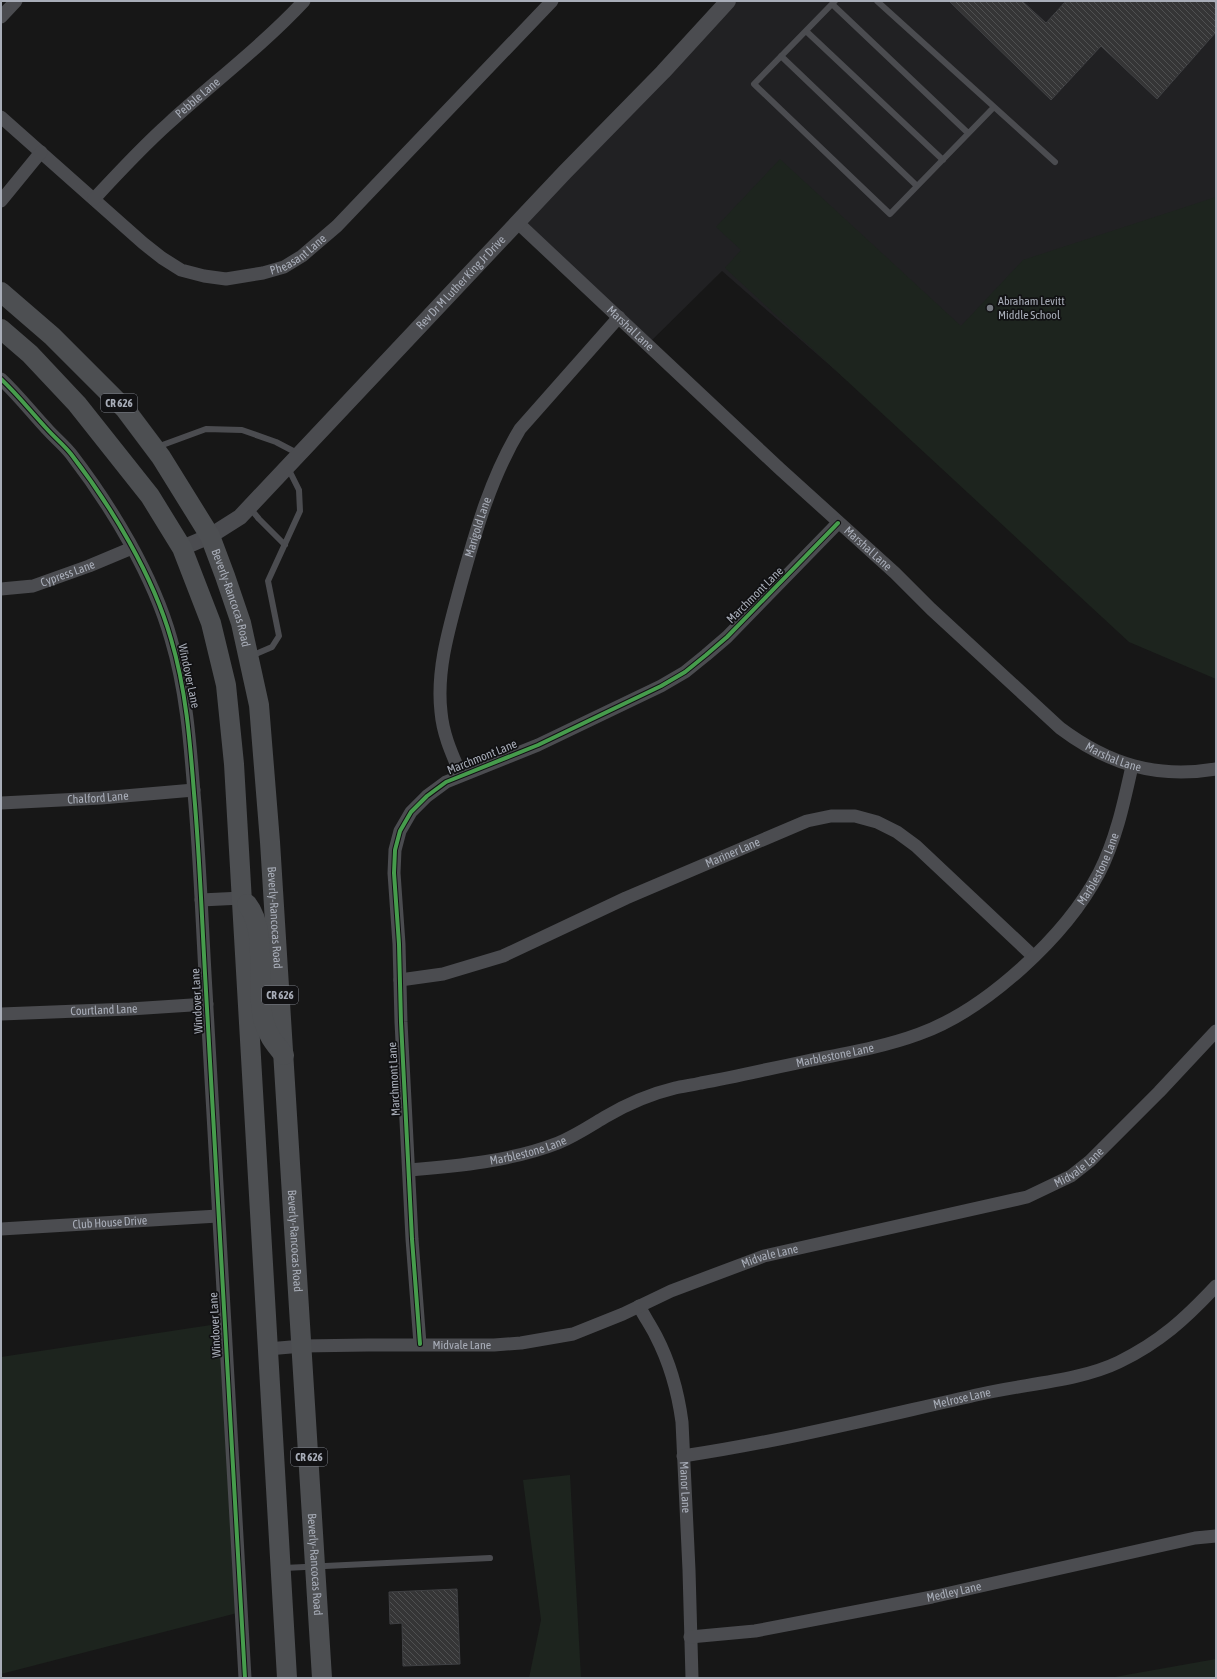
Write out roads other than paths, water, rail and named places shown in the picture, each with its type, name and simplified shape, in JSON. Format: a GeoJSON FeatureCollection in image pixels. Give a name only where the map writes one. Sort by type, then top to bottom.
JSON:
{"type":"FeatureCollection","features":[{"type":"Feature","properties":{"kind":"main road","name":"Beverly-Rancocas Road"},"geometry":{"type":"LineString","coordinates":[[1,292],[52,336],[125,409],[154,448],[210,536],[241,623],[259,705],[270,842],[322,1678]]}},
{"type":"Feature","properties":{"kind":"main road","name":"CR 626"},"geometry":{"type":"LineString","coordinates":[[1,329],[30,354],[77,404],[149,494],[182,548],[211,623],[226,685],[234,764],[287,1678]]}},
{"type":"Feature","properties":{"kind":"main road"},"geometry":{"type":"LineString","coordinates":[[242,898],[252,911],[258,929],[262,1018],[270,1038],[284,1055]]}},
{"type":"Feature","properties":{"kind":"street"},"geometry":{"type":"LineString","coordinates":[[1,17],[16,1]]}},
{"type":"Feature","properties":{"kind":"street","name":"Pebble Lane"},"geometry":{"type":"LineString","coordinates":[[94,199],[124,166],[169,123],[276,30],[304,1]]}},
{"type":"Feature","properties":{"kind":"street","name":"Pheasant Lane"},"geometry":{"type":"LineString","coordinates":[[1,118],[143,244],[181,270],[204,276],[226,279],[263,273],[284,267],[302,256],[337,226],[552,1]]}},
{"type":"Feature","properties":{"kind":"street","name":"Rev Dr M Luther King Jr Drive"},"geometry":{"type":"LineString","coordinates":[[182,548],[210,536],[240,517],[728,1]]}},
{"type":"Feature","properties":{"kind":"street"},"geometry":{"type":"LineString","coordinates":[[1,200],[41,152]]}},
{"type":"Feature","properties":{"kind":"street","name":"Marshal Lane"},"geometry":{"type":"LineString","coordinates":[[518,223],[838,523],[895,573],[931,609],[1060,728],[1078,742],[1098,753],[1132,766],[1166,773],[1189,773],[1216,769]]}},
{"type":"Feature","properties":{"kind":"street","name":"Marigold Lane"},"geometry":{"type":"LineString","coordinates":[[461,775],[447,743],[443,728],[440,693],[441,673],[453,612],[481,517],[498,470],[520,429],[619,317]]}},
{"type":"Feature","properties":{"kind":"street","name":"Windover Lane"},"geometry":{"type":"LineString","coordinates":[[1,379],[69,451],[101,496],[132,548],[152,588],[171,636],[187,712],[201,900],[236,1550],[245,1678]]}},
{"type":"Feature","properties":{"kind":"street","name":"Marchmont Lane"},"geometry":{"type":"LineString","coordinates":[[420,1344],[411,1233],[394,873],[395,850],[400,831],[411,812],[427,796],[446,782],[538,745],[661,686],[685,672],[727,637],[838,523]]}},
{"type":"Feature","properties":{"kind":"street","name":"Cypress Lane"},"geometry":{"type":"LineString","coordinates":[[1,589],[34,586],[89,566],[132,548]]}},
{"type":"Feature","properties":{"kind":"street","name":"Marblestone Lane"},"geometry":{"type":"LineString","coordinates":[[409,1170],[445,1167],[512,1156],[536,1150],[559,1142],[626,1105],[675,1088],[866,1050],[919,1034],[944,1023],[973,1006],[1008,980],[1060,928],[1075,910],[1088,892],[1100,871],[1115,832],[1132,766]]}},
{"type":"Feature","properties":{"kind":"street","name":"Chalford Lane"},"geometry":{"type":"LineString","coordinates":[[1,803],[101,798],[194,790]]}},
{"type":"Feature","properties":{"kind":"street","name":"Mariner Lane"},"geometry":{"type":"LineString","coordinates":[[400,980],[443,974],[503,956],[626,898],[763,839],[807,821],[831,816],[855,816],[877,822],[897,832],[927,856],[1033,956]]}},
{"type":"Feature","properties":{"kind":"street"},"geometry":{"type":"LineString","coordinates":[[201,900],[242,898]]}},
{"type":"Feature","properties":{"kind":"street","name":"Courtland Lane"},"geometry":{"type":"LineString","coordinates":[[1,1014],[130,1009],[207,1004]]}},
{"type":"Feature","properties":{"kind":"street","name":"Midvale Lane"},"geometry":{"type":"LineString","coordinates":[[268,1349],[302,1346],[521,1343],[573,1334],[623,1314],[671,1291],[764,1256],[1027,1197],[1071,1176],[1090,1161],[1159,1092],[1216,1031]]}},
{"type":"Feature","properties":{"kind":"street","name":"Club House Drive"},"geometry":{"type":"LineString","coordinates":[[1,1228],[218,1216]]}},
{"type":"Feature","properties":{"kind":"street","name":"Melrose Lane"},"geometry":{"type":"LineString","coordinates":[[683,1456],[744,1447],[981,1394],[1092,1371],[1118,1363],[1164,1336],[1183,1320],[1216,1286]]}},
{"type":"Feature","properties":{"kind":"street","name":"Manor Lane"},"geometry":{"type":"LineString","coordinates":[[639,1306],[656,1336],[675,1383],[682,1422],[689,1570],[692,1678]]}},
{"type":"Feature","properties":{"kind":"street","name":"Medley Lane"},"geometry":{"type":"LineString","coordinates":[[690,1637],[755,1631],[881,1607],[1084,1564],[1195,1538],[1216,1536]]}},
{"type":"Feature","properties":{"kind":"lane"},"geometry":{"type":"LineString","coordinates":[[877,1],[1055,162]]}},
{"type":"Feature","properties":{"kind":"lane"},"geometry":{"type":"LineString","coordinates":[[968,133],[833,3],[754,84],[890,214],[994,107]]}},
{"type":"Feature","properties":{"kind":"lane"},"geometry":{"type":"LineString","coordinates":[[806,31],[943,160]]}},
{"type":"Feature","properties":{"kind":"lane"},"geometry":{"type":"LineString","coordinates":[[782,56],[917,186]]}},
{"type":"Feature","properties":{"kind":"lane"},"geometry":{"type":"LineString","coordinates":[[154,448],[206,429],[220,429],[242,430],[276,442],[299,454]]}},
{"type":"Feature","properties":{"kind":"lane"},"geometry":{"type":"LineString","coordinates":[[248,657],[272,647],[279,636],[268,581],[300,511],[299,490],[287,467]]}},
{"type":"Feature","properties":{"kind":"lane"},"geometry":{"type":"LineString","coordinates":[[249,507],[285,545]]}},
{"type":"Feature","properties":{"kind":"lane"},"geometry":{"type":"LineString","coordinates":[[280,1568],[490,1558]]}},
{"type":"Feature","properties":{"kind":"place","name":"Abraham Levitt Middle School"},"geometry":{"type":"Point","coordinates":[990,308]}}]}
